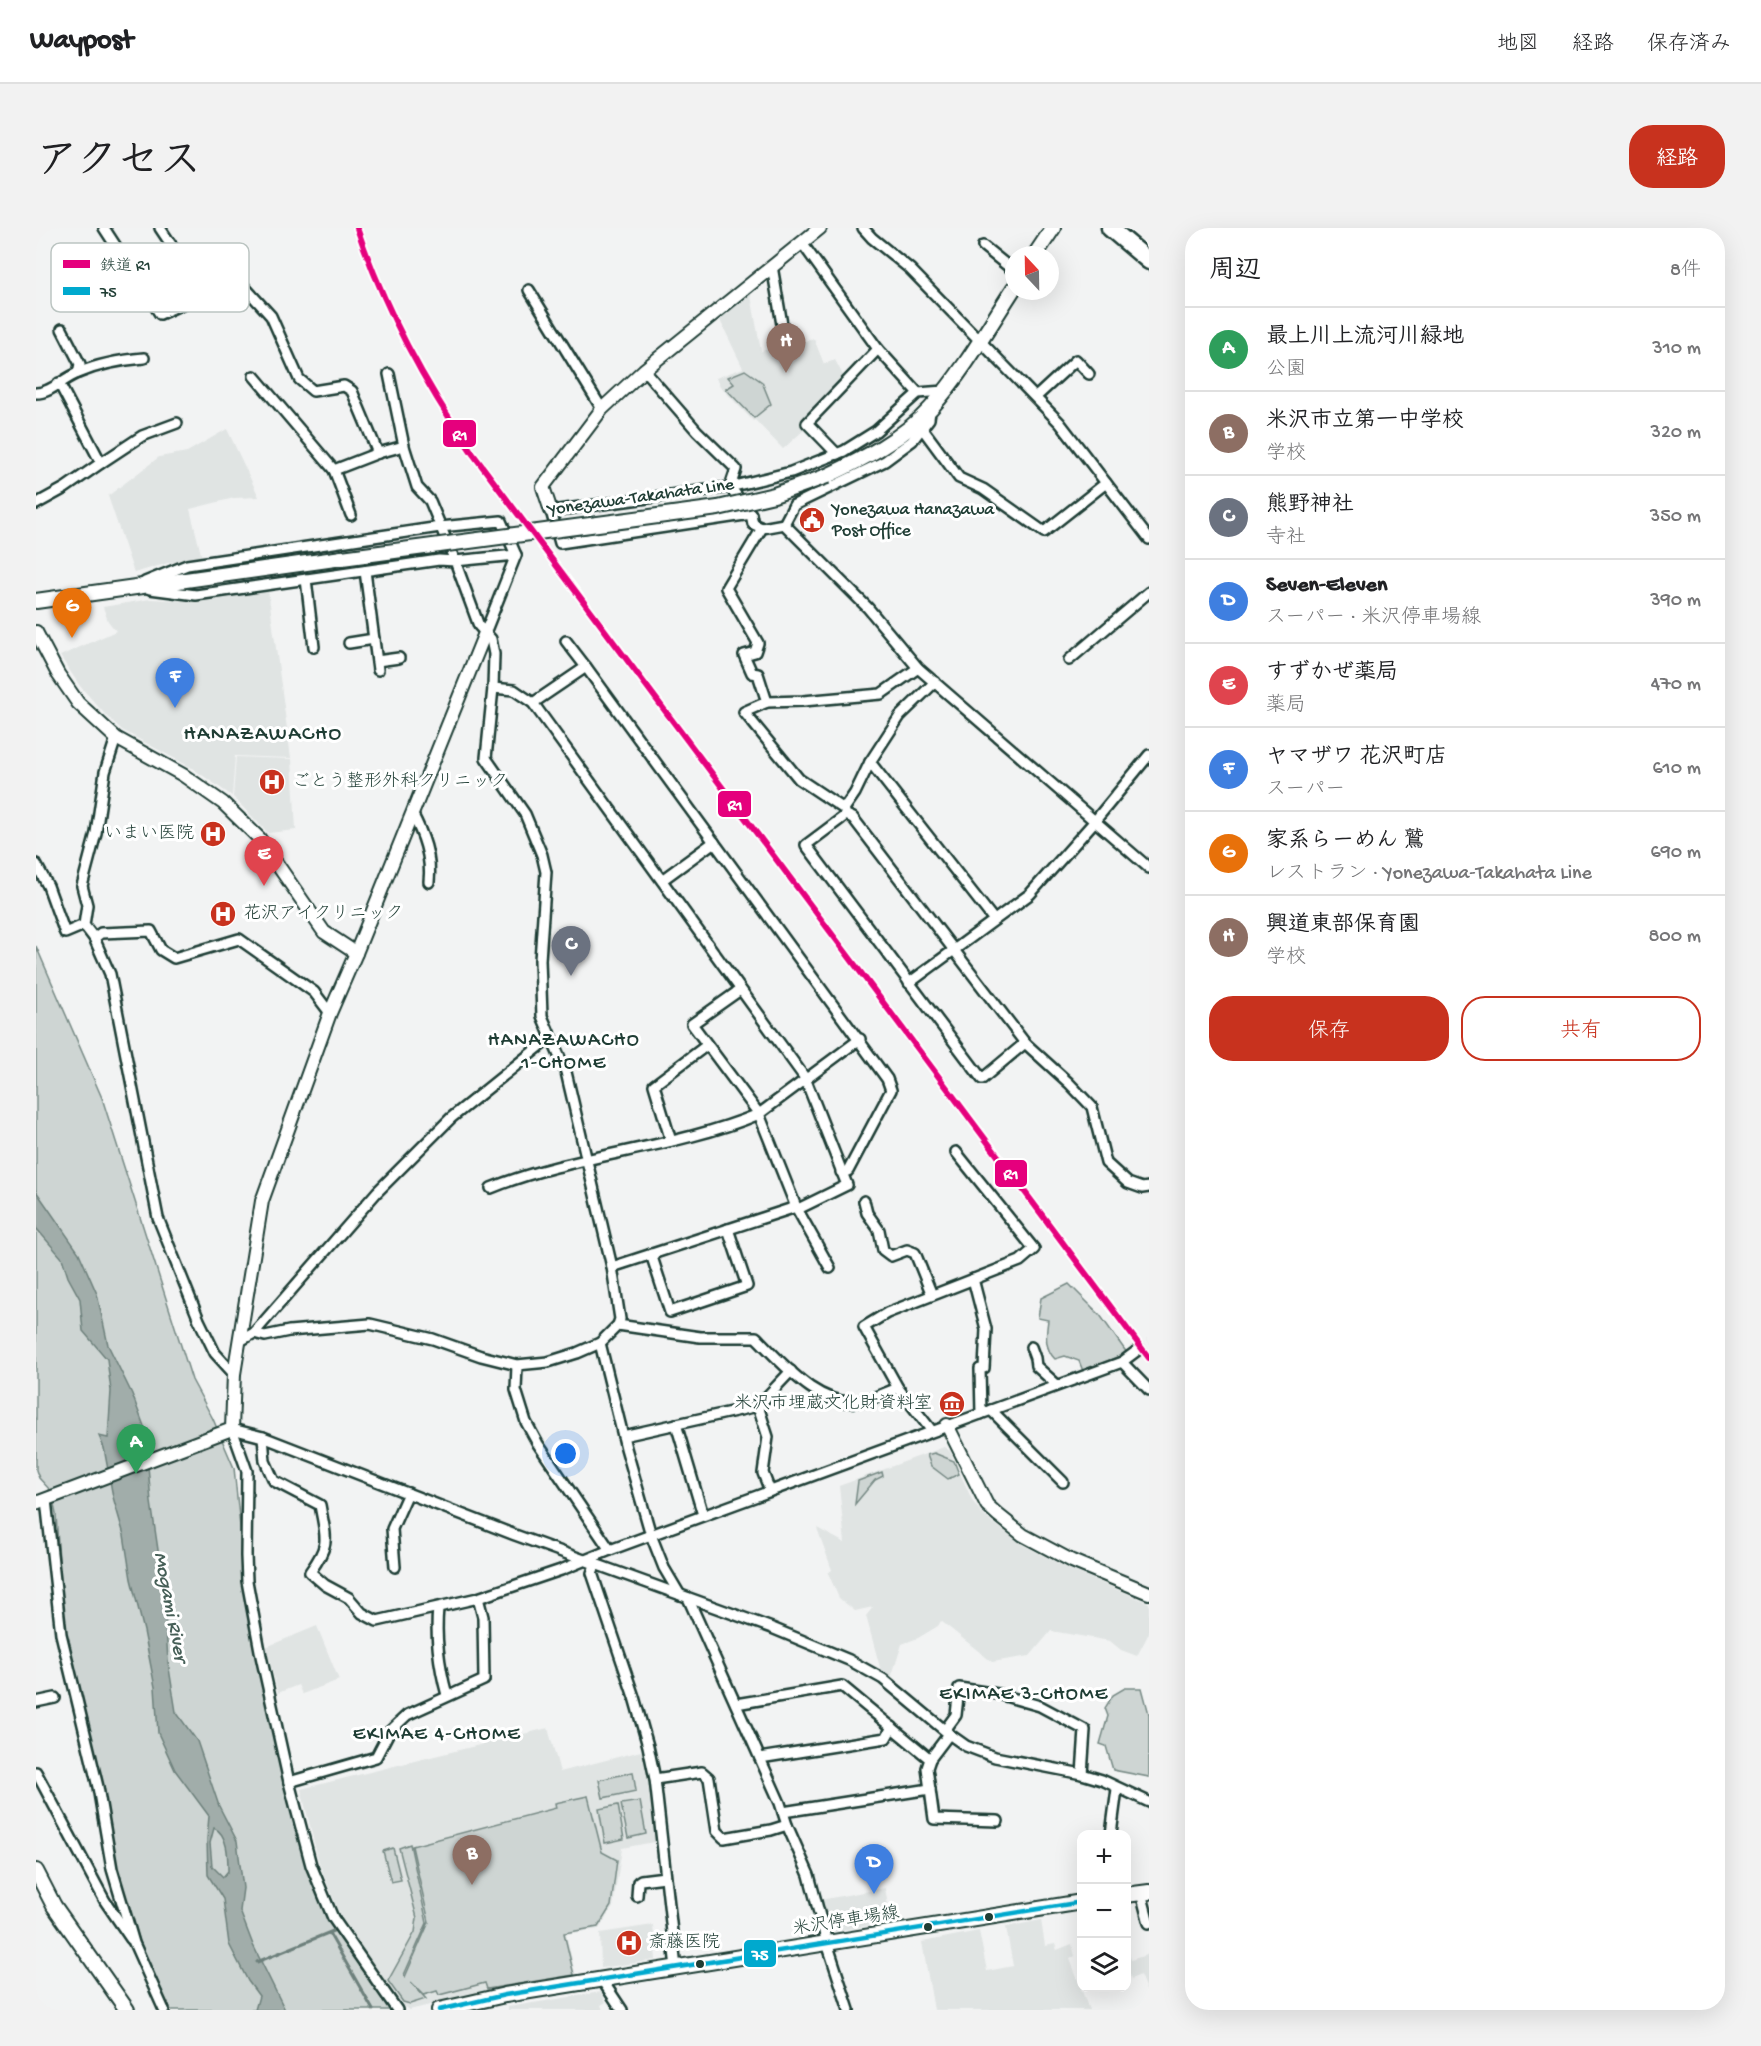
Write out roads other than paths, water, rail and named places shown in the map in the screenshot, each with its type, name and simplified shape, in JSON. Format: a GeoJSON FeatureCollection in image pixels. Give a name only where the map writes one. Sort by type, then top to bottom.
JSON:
{"type":"FeatureCollection","features":[{"type":"Feature","properties":{"kind":"highway"},"geometry":{"type":"LineString","coordinates":[[1110,228],[1149,261]]}},
{"type":"Feature","properties":{"kind":"main road"},"geometry":{"type":"LineString","coordinates":[[1041,246],[1053,228]]}},
{"type":"Feature","properties":{"kind":"main road","name":"Yonezawa-Takahata Line"},"geometry":{"type":"LineString","coordinates":[[36,601],[718,508],[774,495],[847,467],[893,439],[930,409],[962,369],[1006,300]]}},
{"type":"Feature","properties":{"kind":"main road"},"geometry":{"type":"LineString","coordinates":[[36,1870],[54,1906],[127,2010]]}},
{"type":"Feature","properties":{"kind":"main road","name":"米沢停車場線"},"geometry":{"type":"LineString","coordinates":[[439,2010],[505,1995],[1077,1903]]}},
{"type":"Feature","properties":{"kind":"street"},"geometry":{"type":"LineString","coordinates":[[104,228],[114,243]]}},
{"type":"Feature","properties":{"kind":"street"},"geometry":{"type":"LineString","coordinates":[[160,228],[170,243]]}},
{"type":"Feature","properties":{"kind":"street"},"geometry":{"type":"LineString","coordinates":[[751,514],[560,543],[543,487],[602,409],[644,370],[820,228]]}},
{"type":"Feature","properties":{"kind":"street"},"geometry":{"type":"LineString","coordinates":[[863,228],[910,269],[1060,423],[1149,539]]}},
{"type":"Feature","properties":{"kind":"street"},"geometry":{"type":"LineString","coordinates":[[802,243],[878,350],[918,393]]}},
{"type":"Feature","properties":{"kind":"street"},"geometry":{"type":"LineString","coordinates":[[983,246],[1005,264]]}},
{"type":"Feature","properties":{"kind":"street"},"geometry":{"type":"LineString","coordinates":[[772,266],[785,342]]}},
{"type":"Feature","properties":{"kind":"street"},"geometry":{"type":"LineString","coordinates":[[529,290],[602,409]]}},
{"type":"Feature","properties":{"kind":"street"},"geometry":{"type":"LineString","coordinates":[[249,292],[271,316],[299,379],[313,392],[344,386],[352,391],[378,453]]}},
{"type":"Feature","properties":{"kind":"street"},"geometry":{"type":"LineString","coordinates":[[62,329],[80,364],[78,373]]}},
{"type":"Feature","properties":{"kind":"street"},"geometry":{"type":"LineString","coordinates":[[837,454],[807,423],[878,350]]}},
{"type":"Feature","properties":{"kind":"street"},"geometry":{"type":"LineString","coordinates":[[36,393],[44,393],[78,373],[121,360],[144,358]]}},
{"type":"Feature","properties":{"kind":"street"},"geometry":{"type":"LineString","coordinates":[[1036,397],[1076,360],[1089,374]]}},
{"type":"Feature","properties":{"kind":"street"},"geometry":{"type":"LineString","coordinates":[[644,370],[697,432],[736,469],[730,487]]}},
{"type":"Feature","properties":{"kind":"street"},"geometry":{"type":"LineString","coordinates":[[254,1333],[265,1336],[289,1331],[370,1324],[433,1339],[481,1356],[517,1365],[548,1362],[600,1343],[618,1325],[620,1319],[612,1267],[566,1072],[542,1016],[540,960],[546,872],[542,855],[525,814],[486,758],[493,688],[494,654],[491,639],[479,626],[430,501],[417,487],[404,446],[388,375]]}},
{"type":"Feature","properties":{"kind":"street"},"geometry":{"type":"LineString","coordinates":[[254,376],[334,470],[351,515]]}},
{"type":"Feature","properties":{"kind":"street"},"geometry":{"type":"LineString","coordinates":[[58,383],[102,463]]}},
{"type":"Feature","properties":{"kind":"street"},"geometry":{"type":"LineString","coordinates":[[551,511],[730,487],[791,472],[837,454],[876,431],[918,393],[944,391]]}},
{"type":"Feature","properties":{"kind":"street"},"geometry":{"type":"LineString","coordinates":[[784,524],[794,505],[885,461],[912,441],[929,419],[930,409]]}},
{"type":"Feature","properties":{"kind":"street"},"geometry":{"type":"LineString","coordinates":[[36,504],[142,436],[177,423]]}},
{"type":"Feature","properties":{"kind":"street"},"geometry":{"type":"LineString","coordinates":[[922,428],[959,478],[983,489],[1044,532],[1106,483]]}},
{"type":"Feature","properties":{"kind":"street"},"geometry":{"type":"LineString","coordinates":[[334,470],[378,453],[404,446]]}},
{"type":"Feature","properties":{"kind":"street"},"geometry":{"type":"LineString","coordinates":[[730,487],[751,514],[753,524],[762,528],[784,524]]}},
{"type":"Feature","properties":{"kind":"street"},"geometry":{"type":"LineString","coordinates":[[136,586],[187,564],[440,527],[501,521],[516,555],[330,1013],[262,1201],[234,1374],[232,1429],[247,1471],[247,1581],[289,1782],[311,1865],[333,1918],[397,2010]]}},
{"type":"Feature","properties":{"kind":"street"},"geometry":{"type":"LineString","coordinates":[[784,524],[868,608],[918,668],[1149,868]]}},
{"type":"Feature","properties":{"kind":"street"},"geometry":{"type":"LineString","coordinates":[[762,528],[726,588],[758,643],[755,652],[744,656],[752,673],[758,674],[767,702]]}},
{"type":"Feature","properties":{"kind":"street"},"geometry":{"type":"LineString","coordinates":[[136,586],[196,595],[439,560],[455,561],[516,555]]}},
{"type":"Feature","properties":{"kind":"street"},"geometry":{"type":"LineString","coordinates":[[365,571],[377,666],[399,658]]}},
{"type":"Feature","properties":{"kind":"street"},"geometry":{"type":"LineString","coordinates":[[306,579],[314,647]]}},
{"type":"Feature","properties":{"kind":"street"},"geometry":{"type":"LineString","coordinates":[[1069,660],[1149,592]]}},
{"type":"Feature","properties":{"kind":"street"},"geometry":{"type":"LineString","coordinates":[[36,632],[58,674],[78,703],[116,738],[183,775],[222,803],[259,838],[324,932],[356,953]]}},
{"type":"Feature","properties":{"kind":"street"},"geometry":{"type":"LineString","coordinates":[[350,643],[374,639]]}},
{"type":"Feature","properties":{"kind":"street"},"geometry":{"type":"LineString","coordinates":[[566,641],[860,1039],[887,1079],[891,1090],[848,1171],[841,1172]]}},
{"type":"Feature","properties":{"kind":"street"},"geometry":{"type":"LineString","coordinates":[[533,703],[586,667]]}},
{"type":"Feature","properties":{"kind":"street"},"geometry":{"type":"LineString","coordinates":[[918,668],[881,694],[767,702],[744,712],[799,778],[853,818],[1025,1043],[1092,1107],[1106,1163],[1128,1183],[1142,1188],[1149,1187]]}},
{"type":"Feature","properties":{"kind":"street"},"geometry":{"type":"LineString","coordinates":[[935,682],[900,716],[870,762],[845,812],[806,845],[982,1079],[1025,1043]]}},
{"type":"Feature","properties":{"kind":"street"},"geometry":{"type":"LineString","coordinates":[[493,688],[514,690],[533,703],[805,1078],[847,1185],[797,1208],[612,1267]]}},
{"type":"Feature","properties":{"kind":"street"},"geometry":{"type":"LineString","coordinates":[[116,738],[105,772],[96,833],[82,886],[87,905],[84,925],[94,938],[110,974],[158,1218],[198,1320],[216,1353],[234,1374]]}},
{"type":"Feature","properties":{"kind":"street"},"geometry":{"type":"LineString","coordinates":[[909,983],[1030,894],[1149,755]]}},
{"type":"Feature","properties":{"kind":"street"},"geometry":{"type":"LineString","coordinates":[[870,762],[994,920]]}},
{"type":"Feature","properties":{"kind":"street"},"geometry":{"type":"LineString","coordinates":[[412,813],[423,833],[430,869],[429,882]]}},
{"type":"Feature","properties":{"kind":"street"},"geometry":{"type":"LineString","coordinates":[[662,880],[714,842]]}},
{"type":"Feature","properties":{"kind":"street"},"geometry":{"type":"LineString","coordinates":[[36,864],[48,885],[65,933],[84,925]]}},
{"type":"Feature","properties":{"kind":"street"},"geometry":{"type":"LineString","coordinates":[[94,938],[101,933],[151,931],[160,950],[174,958],[239,939],[314,992],[330,1013]]}},
{"type":"Feature","properties":{"kind":"street"},"geometry":{"type":"LineString","coordinates":[[740,990],[692,1024],[759,1114],[797,1208],[830,1269]]}},
{"type":"Feature","properties":{"kind":"street"},"geometry":{"type":"LineString","coordinates":[[240,1341],[254,1333],[377,1192],[452,1118],[550,1038]]}},
{"type":"Feature","properties":{"kind":"street"},"geometry":{"type":"LineString","coordinates":[[491,1188],[519,1177],[671,1141],[742,1121],[759,1114],[860,1039]]}},
{"type":"Feature","properties":{"kind":"street"},"geometry":{"type":"LineString","coordinates":[[671,1141],[654,1085],[708,1045]]}},
{"type":"Feature","properties":{"kind":"street"},"geometry":{"type":"LineString","coordinates":[[932,1431],[898,1388],[864,1328],[887,1313],[1020,1261],[1034,1249],[956,1152]]}},
{"type":"Feature","properties":{"kind":"street"},"geometry":{"type":"LineString","coordinates":[[864,1201],[867,1213],[879,1230],[883,1250],[891,1256],[907,1250],[915,1253],[932,1295]]}},
{"type":"Feature","properties":{"kind":"street"},"geometry":{"type":"LineString","coordinates":[[651,1254],[670,1312],[747,1286],[728,1229]]}},
{"type":"Feature","properties":{"kind":"street"},"geometry":{"type":"LineString","coordinates":[[973,1279],[986,1329],[984,1368],[980,1369],[981,1414]]}},
{"type":"Feature","properties":{"kind":"street"},"geometry":{"type":"LineString","coordinates":[[618,1325],[700,1337],[756,1337],[791,1371],[815,1390],[839,1401],[864,1401],[898,1388]]}},
{"type":"Feature","properties":{"kind":"street"},"geometry":{"type":"LineString","coordinates":[[600,1343],[622,1436],[651,1535],[664,1568],[684,1596],[736,1704],[783,1812],[808,1875],[849,2010]]}},
{"type":"Feature","properties":{"kind":"street"},"geometry":{"type":"LineString","coordinates":[[1030,1347],[1036,1366],[1057,1386]]}},
{"type":"Feature","properties":{"kind":"street"},"geometry":{"type":"LineString","coordinates":[[263,1437],[265,1461],[274,1481],[320,1505],[327,1542],[324,1554],[310,1572],[325,1585],[349,1598],[362,1613],[377,1621],[478,1598],[561,1570],[703,1515],[1122,1362],[1138,1350]]}},
{"type":"Feature","properties":{"kind":"street"},"geometry":{"type":"LineString","coordinates":[[1122,1362],[1149,1390]]}},
{"type":"Feature","properties":{"kind":"street"},"geometry":{"type":"LineString","coordinates":[[517,1365],[516,1390],[526,1422],[538,1444],[610,1550]]}},
{"type":"Feature","properties":{"kind":"street"},"geometry":{"type":"LineString","coordinates":[[622,1436],[758,1406],[791,1371]]}},
{"type":"Feature","properties":{"kind":"street"},"geometry":{"type":"LineString","coordinates":[[758,1406],[768,1437],[763,1473],[770,1491]]}},
{"type":"Feature","properties":{"kind":"street"},"geometry":{"type":"LineString","coordinates":[[991,1410],[1063,1482]]}},
{"type":"Feature","properties":{"kind":"street"},"geometry":{"type":"LineString","coordinates":[[676,1424],[703,1515]]}},
{"type":"Feature","properties":{"kind":"street"},"geometry":{"type":"LineString","coordinates":[[947,1425],[979,1492],[987,1505],[998,1515],[1023,1535],[1063,1556],[1149,1593]]}},
{"type":"Feature","properties":{"kind":"street"},"geometry":{"type":"LineString","coordinates":[[164,2010],[135,1943],[112,1869],[99,1787],[61,1634],[41,1501],[232,1429],[263,1437],[515,1535],[772,1628],[849,1660],[883,1678],[966,1746],[995,1757],[1102,1780],[1149,1802]]}},
{"type":"Feature","properties":{"kind":"street"},"geometry":{"type":"LineString","coordinates":[[395,1567],[392,1529],[408,1493]]}},
{"type":"Feature","properties":{"kind":"street"},"geometry":{"type":"LineString","coordinates":[[596,1563],[592,1573],[634,1697],[655,1779],[676,1968]]}},
{"type":"Feature","properties":{"kind":"street"},"geometry":{"type":"LineString","coordinates":[[289,1782],[376,1757],[389,1732],[407,1714],[484,1680],[483,1617],[478,1598]]}},
{"type":"Feature","properties":{"kind":"street"},"geometry":{"type":"LineString","coordinates":[[438,1608],[436,1629],[439,1666],[447,1695]]}},
{"type":"Feature","properties":{"kind":"street"},"geometry":{"type":"LineString","coordinates":[[736,1704],[842,1686],[930,1759]]}},
{"type":"Feature","properties":{"kind":"street"},"geometry":{"type":"LineString","coordinates":[[998,1821],[934,1819],[927,1768],[956,1715],[959,1688],[999,1694],[1040,1706],[1085,1730],[1082,1774]]}},
{"type":"Feature","properties":{"kind":"street"},"geometry":{"type":"LineString","coordinates":[[36,1702],[55,1698]]}},
{"type":"Feature","properties":{"kind":"street"},"geometry":{"type":"LineString","coordinates":[[760,1758],[886,1738],[892,1727]]}},
{"type":"Feature","properties":{"kind":"street"},"geometry":{"type":"LineString","coordinates":[[36,1772],[105,1901],[135,1943]]}},
{"type":"Feature","properties":{"kind":"street"},"geometry":{"type":"LineString","coordinates":[[655,1779],[702,1772],[709,1778],[717,1831],[724,1839],[787,1825]]}},
{"type":"Feature","properties":{"kind":"street"},"geometry":{"type":"LineString","coordinates":[[783,1812],[930,1789]]}},
{"type":"Feature","properties":{"kind":"street"},"geometry":{"type":"LineString","coordinates":[[1112,1830],[1117,1789]]}},
{"type":"Feature","properties":{"kind":"street"},"geometry":{"type":"LineString","coordinates":[[637,1896],[638,1882],[665,1877]]}},
{"type":"Feature","properties":{"kind":"street"},"geometry":{"type":"LineString","coordinates":[[1145,1892],[1149,1923]]}},
{"type":"Feature","properties":{"kind":"street"},"geometry":{"type":"LineString","coordinates":[[602,1980],[622,2010]]}},
{"type":"Feature","properties":{"kind":"waterway"},"geometry":{"type":"LineString","coordinates":[[257,1962],[333,1931]]}},
{"type":"Feature","properties":{"kind":"waterway"},"geometry":{"type":"LineString","coordinates":[[329,1933],[373,2010]]}},
{"type":"Feature","properties":{"kind":"tunnel"},"geometry":{"type":"LineString","coordinates":[[1138,1350],[1149,1342]]}},
{"type":"Feature","properties":{"kind":"rail line","name":"R1"},"geometry":{"type":"LineString","coordinates":[[357,228],[380,288],[407,345],[438,400],[473,454],[1149,1358]]}},
{"type":"Feature","properties":{"kind":"place","name":"興道東部保育園"},"geometry":{"type":"Point","coordinates":[786,373]}},
{"type":"Feature","properties":{"kind":"place","name":"Yonezawa Hanazawa Post Office"},"geometry":{"type":"Point","coordinates":[812,520]}},
{"type":"Feature","properties":{"kind":"place","name":"家系らーめん 鷲"},"geometry":{"type":"Point","coordinates":[72,638]}},
{"type":"Feature","properties":{"kind":"place","name":"ヤマザワ 花沢町店"},"geometry":{"type":"Point","coordinates":[175,708]}},
{"type":"Feature","properties":{"kind":"place","name":"ごとう整形外科クリニック"},"geometry":{"type":"Point","coordinates":[272,782]}},
{"type":"Feature","properties":{"kind":"place","name":"いまい医院"},"geometry":{"type":"Point","coordinates":[213,834]}},
{"type":"Feature","properties":{"kind":"place","name":"すずかぜ薬局"},"geometry":{"type":"Point","coordinates":[264,886]}},
{"type":"Feature","properties":{"kind":"place","name":"花沢アイクリニック"},"geometry":{"type":"Point","coordinates":[223,914]}},
{"type":"Feature","properties":{"kind":"place","name":"熊野神社"},"geometry":{"type":"Point","coordinates":[571,976]}},
{"type":"Feature","properties":{"kind":"place","name":"米沢市埋蔵文化財資料室"},"geometry":{"type":"Point","coordinates":[952,1404]}},
{"type":"Feature","properties":{"kind":"place","name":"最上川上流河川緑地"},"geometry":{"type":"Point","coordinates":[136,1474]}},
{"type":"Feature","properties":{"kind":"place","name":"米沢市立第一中学校"},"geometry":{"type":"Point","coordinates":[472,1885]}},
{"type":"Feature","properties":{"kind":"place","name":"Seven-Eleven"},"geometry":{"type":"Point","coordinates":[874,1894]}},
{"type":"Feature","properties":{"kind":"place","name":"斎藤医院"},"geometry":{"type":"Point","coordinates":[629,1943]}},
{"type":"Feature","properties":{"kind":"district","name":"HANAZAWACHO"},"geometry":{"type":"Point","coordinates":[263,735]}},
{"type":"Feature","properties":{"kind":"district","name":"HANAZAWACHO 1-CHOME"},"geometry":{"type":"Point","coordinates":[564,1052]}},
{"type":"Feature","properties":{"kind":"district","name":"EKIMAE 3-CHOME"},"geometry":{"type":"Point","coordinates":[1024,1695]}},
{"type":"Feature","properties":{"kind":"district","name":"EKIMAE 4-CHOME"},"geometry":{"type":"Point","coordinates":[437,1735]}},
{"type":"Feature","properties":{"kind":"water label","name":"Mogami River"},"geometry":{"type":"Point","coordinates":[169,1607]}}]}
